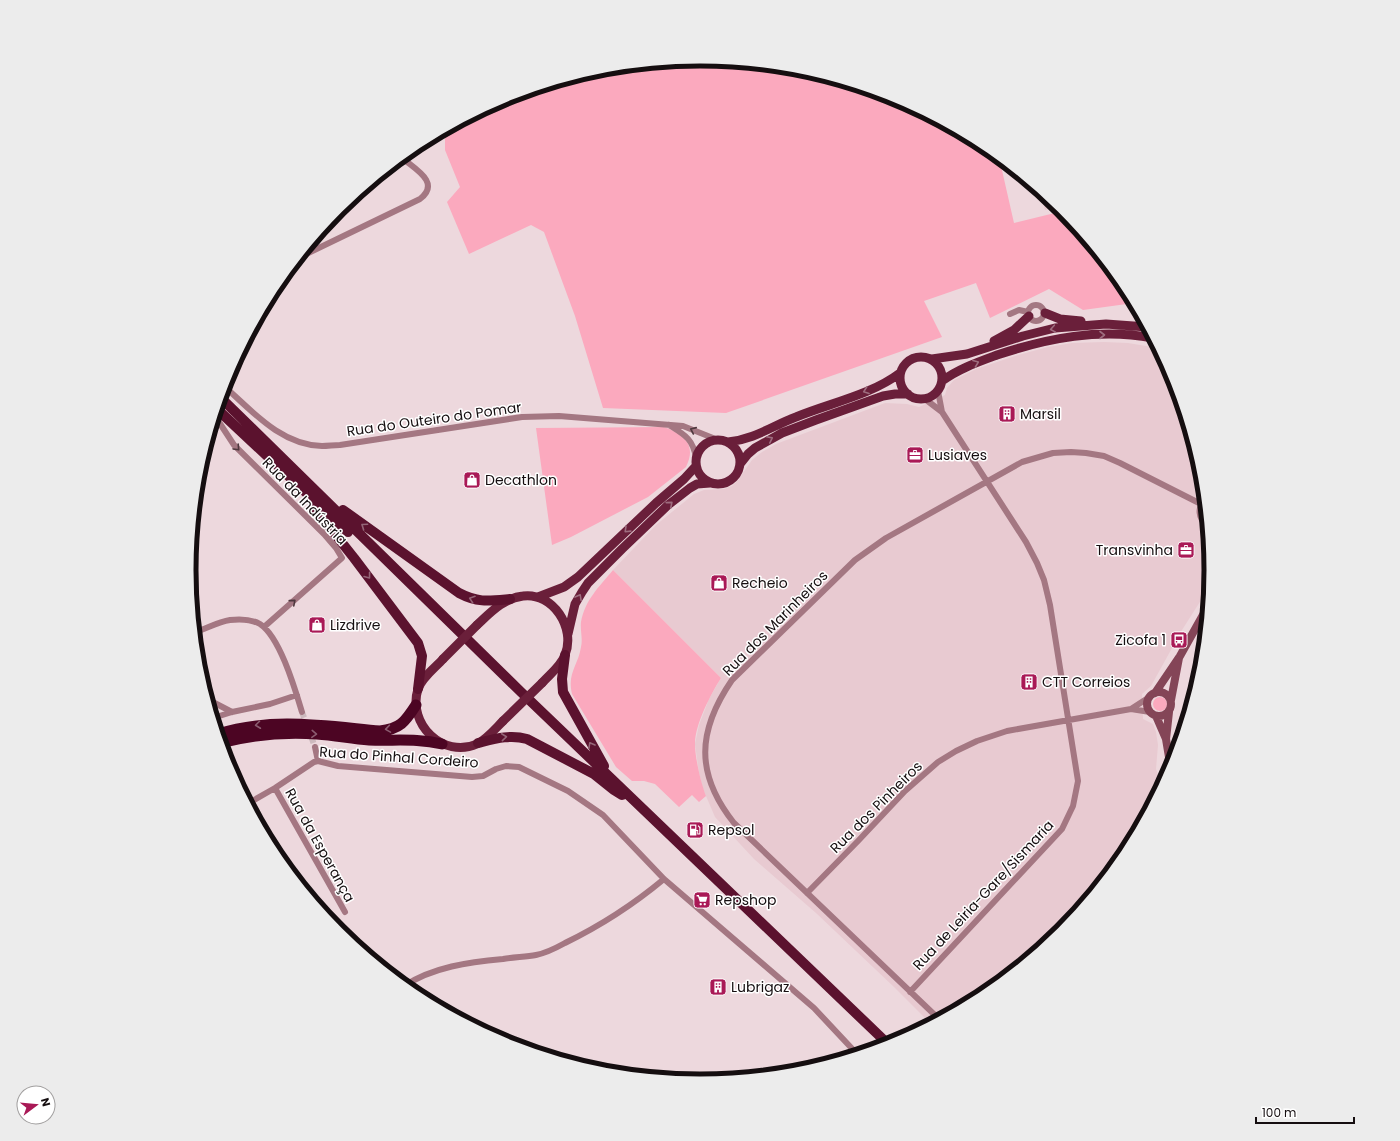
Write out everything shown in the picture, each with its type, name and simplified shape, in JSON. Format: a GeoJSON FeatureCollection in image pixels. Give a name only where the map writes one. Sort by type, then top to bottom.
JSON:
{"type":"FeatureCollection","features":[{"type":"Feature","properties":{"kind":"highway"},"geometry":{"type":"LineString","coordinates":[[224,402],[464,638],[612,778],[884,1040]]}},
{"type":"Feature","properties":{"kind":"highway"},"geometry":{"type":"LineString","coordinates":[[221,412],[422,602],[879,1042]]}},
{"type":"Feature","properties":{"kind":"highway"},"geometry":{"type":"LineString","coordinates":[[271,447],[284,455],[348,514],[459,593],[471,599],[481,601],[510,599]]}},
{"type":"Feature","properties":{"kind":"highway"},"geometry":{"type":"LineString","coordinates":[[291,480],[350,553],[418,643],[422,656],[418,689]]}},
{"type":"Feature","properties":{"kind":"highway"},"geometry":{"type":"LineString","coordinates":[[565,655],[562,679],[563,692],[595,752],[612,778]]}},
{"type":"Feature","properties":{"kind":"highway"},"geometry":{"type":"LineString","coordinates":[[222,733],[247,727],[272,724],[318,725],[380,731],[388,730],[401,725],[408,718],[416,705]]}},
{"type":"Feature","properties":{"kind":"highway"},"geometry":{"type":"LineString","coordinates":[[225,741],[258,735],[292,733],[318,734],[368,740],[419,740],[442,744]]}},
{"type":"Feature","properties":{"kind":"highway"},"geometry":{"type":"LineString","coordinates":[[478,743],[505,737],[527,739],[594,774],[614,790],[622,794]]}},
{"type":"Feature","properties":{"kind":"main road"},"geometry":{"type":"LineString","coordinates":[[1045,313],[1060,319],[1141,327]]}},
{"type":"Feature","properties":{"kind":"main road"},"geometry":{"type":"LineString","coordinates":[[977,352],[1014,330],[1028,314]]}},
{"type":"Feature","properties":{"kind":"main road"},"geometry":{"type":"LineString","coordinates":[[932,359],[977,352],[1045,330],[1106,324]]}},
{"type":"Feature","properties":{"kind":"main road"},"geometry":{"type":"LineString","coordinates":[[942,381],[951,374],[975,363],[1023,346],[1053,339],[1101,334],[1147,337]]}},
{"type":"Feature","properties":{"kind":"main road"},"geometry":{"type":"LineString","coordinates":[[919,356],[932,359],[939,366],[942,381],[938,391],[925,399],[916,398],[908,394],[902,387],[899,378],[902,367],[906,362],[919,356]]}},
{"type":"Feature","properties":{"kind":"main road"},"geometry":{"type":"LineString","coordinates":[[538,597],[564,587],[578,577],[656,503],[684,480],[696,462],[700,450],[704,445],[711,441],[718,440],[728,442],[754,437],[796,417],[881,385],[900,373]]}},
{"type":"Feature","properties":{"kind":"main road"},"geometry":{"type":"LineString","coordinates":[[568,634],[561,615],[549,602],[538,597],[523,596],[510,599],[497,607],[426,676],[418,689],[416,705],[418,719],[425,730],[435,740],[442,744],[470,746],[478,743],[502,722],[557,667],[565,655],[568,647],[568,634],[575,604],[588,583],[650,521],[674,501],[697,484],[720,484],[730,481],[737,474],[740,464],[754,448],[782,433],[883,396],[908,394]]}},
{"type":"Feature","properties":{"kind":"main road"},"geometry":{"type":"LineString","coordinates":[[728,442],[738,451],[740,464]]}},
{"type":"Feature","properties":{"kind":"main road"},"geometry":{"type":"LineString","coordinates":[[696,462],[700,474],[710,483]]}},
{"type":"Feature","properties":{"kind":"main road"},"geometry":{"type":"LineString","coordinates":[[1166,739],[1153,714],[1147,706],[1148,698],[1155,693],[1180,656],[1202,617]]}},
{"type":"Feature","properties":{"kind":"main road"},"geometry":{"type":"LineString","coordinates":[[1169,756],[1166,739],[1171,700],[1180,656]]}},
{"type":"Feature","properties":{"kind":"main road"},"geometry":{"type":"LineString","coordinates":[[1155,693],[1162,692],[1171,700]]}},
{"type":"Feature","properties":{"kind":"main road"},"geometry":{"type":"LineString","coordinates":[[1153,714],[1161,716],[1169,712]]}},
{"type":"Feature","properties":{"kind":"street"},"geometry":{"type":"LineString","coordinates":[[308,253],[425,196],[428,191],[427,181],[421,173],[406,161]]}},
{"type":"Feature","properties":{"kind":"street"},"geometry":{"type":"LineString","coordinates":[[1010,314],[1019,310],[1028,314],[1033,320],[1038,321],[1043,318],[1045,313],[1043,307],[1038,304],[1030,307],[1028,314]]}},
{"type":"Feature","properties":{"kind":"street","name":"Rua do Outeiro do Pomar"},"geometry":{"type":"LineString","coordinates":[[229,390],[258,417],[281,434],[294,441],[322,446],[340,445],[522,417],[566,417],[668,424],[682,426],[718,440]]}},
{"type":"Feature","properties":{"kind":"street"},"geometry":{"type":"LineString","coordinates":[[938,391],[942,412]]}},
{"type":"Feature","properties":{"kind":"street"},"geometry":{"type":"LineString","coordinates":[[925,399],[942,412]]}},
{"type":"Feature","properties":{"kind":"street","name":"Rua de Leiria-Gare/Sismaria"},"geometry":{"type":"LineString","coordinates":[[910,992],[1062,829],[1073,806],[1078,781],[1050,605],[1044,580],[1026,542],[942,412]]}},
{"type":"Feature","properties":{"kind":"street","name":"Rua da Indústria"},"geometry":{"type":"LineString","coordinates":[[218,421],[234,445],[324,534],[342,558],[264,627]]}},
{"type":"Feature","properties":{"kind":"street"},"geometry":{"type":"LineString","coordinates":[[668,424],[691,441],[695,450],[696,462]]}},
{"type":"Feature","properties":{"kind":"street","name":"Rua dos Marinheiros"},"geometry":{"type":"LineString","coordinates":[[936,1016],[734,823],[723,808],[714,792],[706,766],[705,752],[709,726],[722,695],[732,680],[855,560],[886,538],[1022,462],[1053,453],[1071,452],[1104,456],[1199,500]]}},
{"type":"Feature","properties":{"kind":"street"},"geometry":{"type":"LineString","coordinates":[[199,630],[220,622],[231,620],[252,621],[264,627],[269,632],[285,660],[302,712]]}},
{"type":"Feature","properties":{"kind":"street"},"geometry":{"type":"LineString","coordinates":[[217,717],[266,705],[297,695]]}},
{"type":"Feature","properties":{"kind":"street","name":"Rua dos Pinheiros"},"geometry":{"type":"LineString","coordinates":[[807,893],[905,791],[938,762],[956,751],[992,735],[1068,719],[1131,708],[1148,698]]}},
{"type":"Feature","properties":{"kind":"street"},"geometry":{"type":"LineString","coordinates":[[213,702],[232,712]]}},
{"type":"Feature","properties":{"kind":"street","name":"Rua dos Pinheiros"},"geometry":{"type":"LineString","coordinates":[[1131,708],[1153,714]]}},
{"type":"Feature","properties":{"kind":"street"},"geometry":{"type":"LineString","coordinates":[[314,747],[318,761]]}},
{"type":"Feature","properties":{"kind":"street","name":"Rua do Pinhal Cordeiro"},"geometry":{"type":"LineString","coordinates":[[252,802],[314,762],[318,761],[338,766],[472,777],[483,776],[496,769],[506,766],[519,767],[568,791],[603,815],[664,879],[814,1008],[855,1050]]}},
{"type":"Feature","properties":{"kind":"street","name":"Rua da Esperança"},"geometry":{"type":"LineString","coordinates":[[275,788],[345,912]]}},
{"type":"Feature","properties":{"kind":"street"},"geometry":{"type":"LineString","coordinates":[[409,982],[431,973],[467,963],[536,955],[550,950],[579,936],[639,900],[664,879]]}},
{"type":"Feature","properties":{"kind":"shaded area"},"geometry":{"type":"Polygon","coordinates":[[[700,66],[733,67],[766,70],[831,83],[893,104],[923,118],[980,151],[1001,166],[1014,223],[1056,213],[1100,263],[1128,304],[1083,310],[1049,289],[990,318],[976,283],[924,301],[942,337],[726,413],[603,408],[575,316],[544,232],[531,225],[469,254],[447,202],[460,187],[445,150],[445,136],[477,118],[507,104],[569,83],[634,70],[700,66]]]}},
{"type":"Feature","properties":{"kind":"shaded area"},"geometry":{"type":"Polygon","coordinates":[[[1042,200],[1051,209],[1045,210],[1042,200]]]}},
{"type":"Feature","properties":{"kind":"shaded area"},"geometry":{"type":"Polygon","coordinates":[[[1072,343],[1128,343],[1152,347],[1178,408],[1195,472],[1203,538],[1203,597],[1182,630],[1151,686],[1142,694],[1143,719],[1153,724],[1156,732],[1158,745],[1156,769],[1159,779],[1137,823],[1119,851],[1100,878],[1079,903],[1033,950],[980,990],[928,1021],[816,913],[754,859],[715,817],[703,789],[695,744],[699,725],[709,699],[721,678],[613,570],[656,525],[694,494],[704,490],[724,489],[732,486],[752,460],[776,444],[885,403],[907,404],[919,407],[945,395],[947,388],[954,380],[976,369],[1018,355],[1048,347],[1072,343]]]}},
{"type":"Feature","properties":{"kind":"shaded area"},"geometry":{"type":"Polygon","coordinates":[[[664,427],[677,433],[687,441],[690,452],[686,467],[648,497],[571,537],[552,545],[536,428],[664,427]]]}},
{"type":"Feature","properties":{"kind":"shaded area"},"geometry":{"type":"Polygon","coordinates":[[[613,570],[721,678],[704,710],[696,736],[695,750],[697,763],[706,796],[699,802],[692,795],[679,807],[655,784],[644,781],[632,781],[616,767],[572,694],[571,680],[580,654],[582,641],[581,622],[583,614],[593,594],[613,570]]]}},
{"type":"Feature","properties":{"kind":"shaded area"},"geometry":{"type":"Polygon","coordinates":[[[1160,697],[1165,699],[1167,704],[1165,709],[1160,711],[1155,709],[1153,704],[1155,699],[1160,697]]]}},
{"type":"Feature","properties":{"kind":"tunnel"},"geometry":{"type":"LineString","coordinates":[[302,712],[315,747]]}},
{"type":"Feature","properties":{"kind":"place","name":"Marsil"},"geometry":{"type":"Point","coordinates":[1007,414]}},
{"type":"Feature","properties":{"kind":"place","name":"Lusiaves"},"geometry":{"type":"Point","coordinates":[915,455]}},
{"type":"Feature","properties":{"kind":"place","name":"Decathlon"},"geometry":{"type":"Point","coordinates":[472,480]}},
{"type":"Feature","properties":{"kind":"place","name":"Transvinha"},"geometry":{"type":"Point","coordinates":[1186,550]}},
{"type":"Feature","properties":{"kind":"place","name":"Recheio"},"geometry":{"type":"Point","coordinates":[719,583]}},
{"type":"Feature","properties":{"kind":"place","name":"Lizdrive"},"geometry":{"type":"Point","coordinates":[317,625]}},
{"type":"Feature","properties":{"kind":"place","name":"Zicofa 1"},"geometry":{"type":"Point","coordinates":[1179,640]}},
{"type":"Feature","properties":{"kind":"place","name":"CTT Correios"},"geometry":{"type":"Point","coordinates":[1029,682]}},
{"type":"Feature","properties":{"kind":"place","name":"Repsol"},"geometry":{"type":"Point","coordinates":[695,830]}},
{"type":"Feature","properties":{"kind":"place","name":"Repshop"},"geometry":{"type":"Point","coordinates":[702,900]}},
{"type":"Feature","properties":{"kind":"place","name":"Lubrigaz"},"geometry":{"type":"Point","coordinates":[718,987]}}]}
